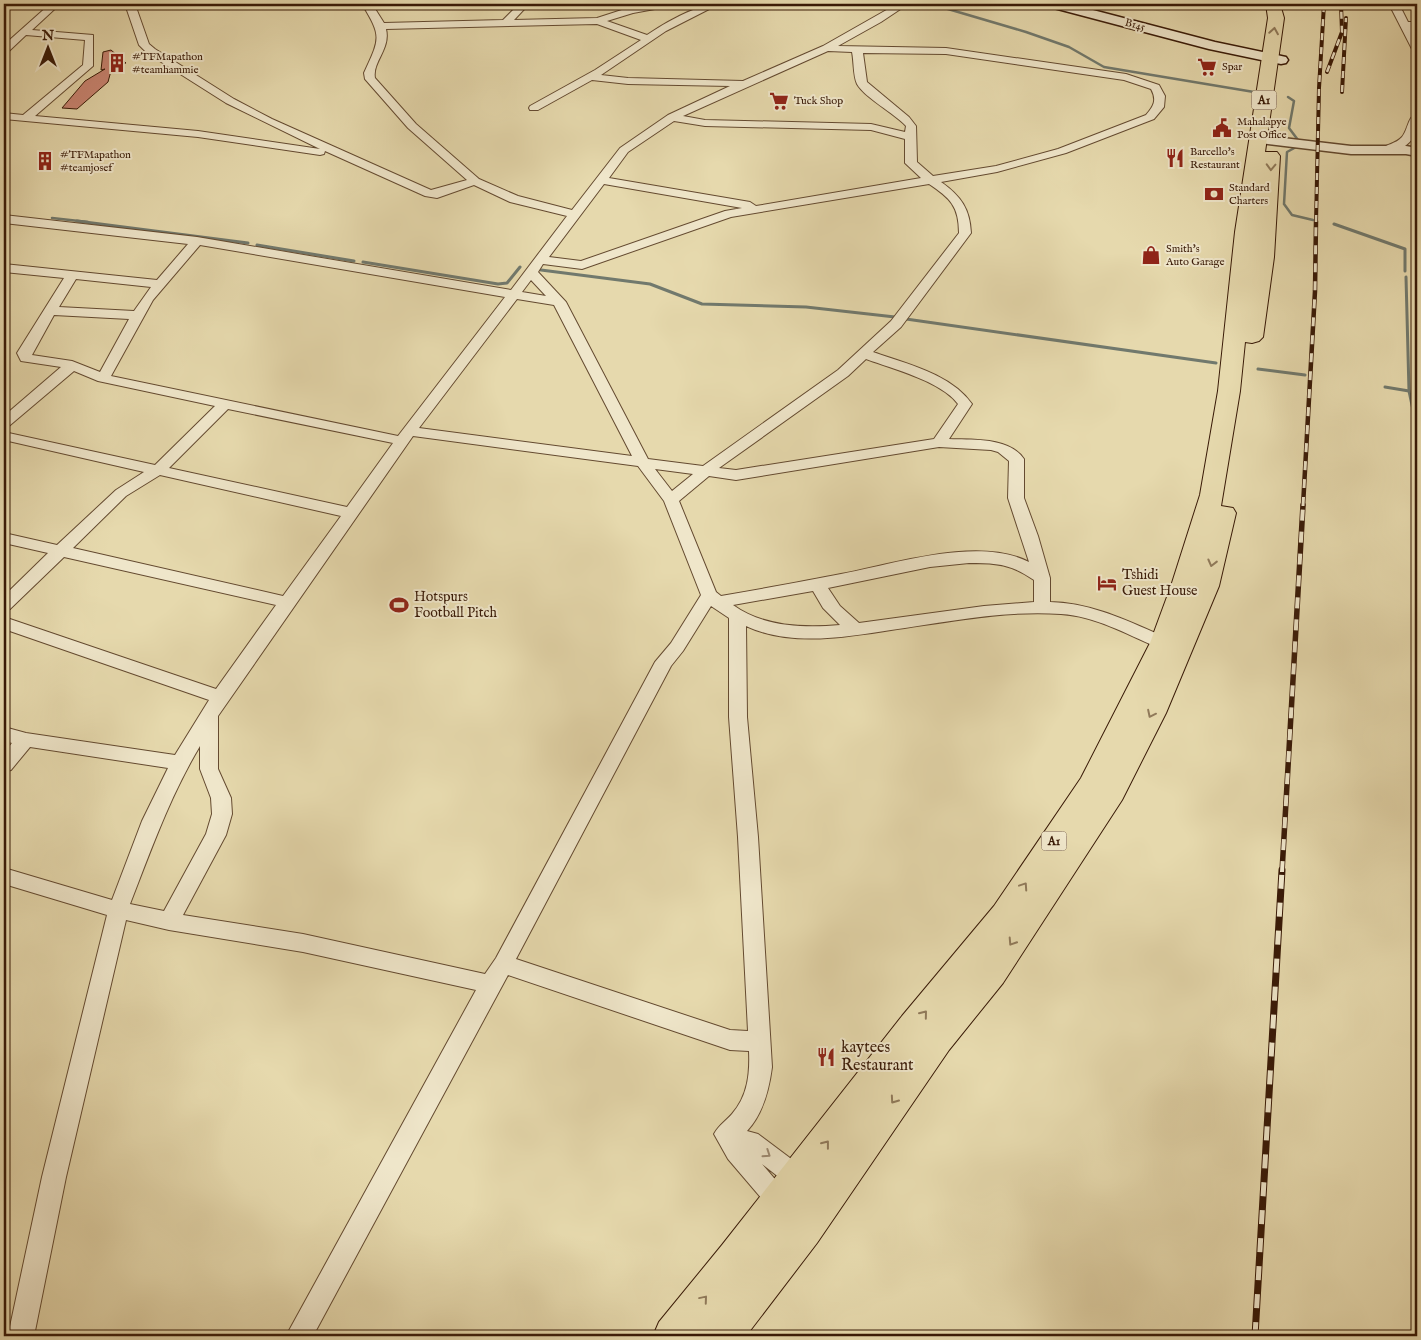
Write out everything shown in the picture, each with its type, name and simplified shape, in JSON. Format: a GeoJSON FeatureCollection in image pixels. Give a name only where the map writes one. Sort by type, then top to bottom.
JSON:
{"type":"FeatureCollection","features":[{"type":"Feature","properties":{"kind":"highway","name":"A1"},"geometry":{"type":"LineString","coordinates":[[673,1336],[736,1259],[914,1027],[1005,914],[1092,785],[1137,698],[1163,642],[1184,586],[1212,495],[1229,391],[1242,254],[1265,140],[1275,60],[1276,18],[1274,4]]}},
{"type":"Feature","properties":{"kind":"highway","name":"A1"},"geometry":{"type":"LineString","coordinates":[[1275,60],[1289,20],[1287,4]]}},
{"type":"Feature","properties":{"kind":"highway","name":"A1"},"geometry":{"type":"LineString","coordinates":[[721,1336],[804,1230],[937,1039],[990,974],[1111,792],[1152,713],[1206,586],[1227,501],[1264,257],[1270,193],[1265,140]]}},
{"type":"Feature","properties":{"kind":"main road","name":"B145"},"geometry":{"type":"LineString","coordinates":[[1055,4],[1275,60]]}},
{"type":"Feature","properties":{"kind":"street"},"geometry":{"type":"LineString","coordinates":[[4,50],[55,4]]}},
{"type":"Feature","properties":{"kind":"street"},"geometry":{"type":"LineString","coordinates":[[133,4],[132,7],[144,45],[237,105],[428,194],[437,194],[475,181]]}},
{"type":"Feature","properties":{"kind":"street"},"geometry":{"type":"LineString","coordinates":[[367,4],[382,26],[383,42],[369,73],[370,79],[412,126],[475,181],[491,190],[514,199],[574,214]]}},
{"type":"Feature","properties":{"kind":"street"},"geometry":{"type":"LineString","coordinates":[[507,22],[524,4]]}},
{"type":"Feature","properties":{"kind":"street"},"geometry":{"type":"LineString","coordinates":[[382,26],[598,21],[631,10],[668,4]]}},
{"type":"Feature","properties":{"kind":"street"},"geometry":{"type":"LineString","coordinates":[[534,108],[591,77],[648,39],[714,4]]}},
{"type":"Feature","properties":{"kind":"street"},"geometry":{"type":"LineString","coordinates":[[21,1336],[54,1177],[118,910],[152,821],[180,763],[220,697],[406,436],[512,294],[624,150],[657,124],[743,84],[827,49],[903,4]]}},
{"type":"Feature","properties":{"kind":"street"},"geometry":{"type":"LineString","coordinates":[[1394,4],[1417,48]]}},
{"type":"Feature","properties":{"kind":"street"},"geometry":{"type":"LineString","coordinates":[[598,21],[648,39]]}},
{"type":"Feature","properties":{"kind":"street"},"geometry":{"type":"LineString","coordinates":[[1405,25],[1417,25]]}},
{"type":"Feature","properties":{"kind":"street"},"geometry":{"type":"LineString","coordinates":[[24,32],[90,37],[88,66],[27,118]]}},
{"type":"Feature","properties":{"kind":"street"},"geometry":{"type":"LineString","coordinates":[[535,266],[594,262],[718,217],[761,208],[997,169],[1052,154],[1129,127],[1150,118],[1159,107],[1158,91],[1150,84],[1126,77],[988,56],[931,50],[827,49]]}},
{"type":"Feature","properties":{"kind":"street"},"geometry":{"type":"LineString","coordinates":[[671,500],[704,472],[843,374],[863,353],[896,324],[965,233],[966,222],[962,208],[951,194],[933,180],[918,172],[911,163],[911,126],[862,83],[857,49]]}},
{"type":"Feature","properties":{"kind":"street"},"geometry":{"type":"LineString","coordinates":[[591,77],[618,80],[715,81],[743,84]]}},
{"type":"Feature","properties":{"kind":"street"},"geometry":{"type":"LineString","coordinates":[[4,116],[198,134],[343,155]]}},
{"type":"Feature","properties":{"kind":"street"},"geometry":{"type":"LineString","coordinates":[[672,117],[705,123],[871,127],[912,137]]}},
{"type":"Feature","properties":{"kind":"street"},"geometry":{"type":"LineString","coordinates":[[1386,150],[1402,145],[1407,140],[1417,117]]}},
{"type":"Feature","properties":{"kind":"street"},"geometry":{"type":"LineString","coordinates":[[1412,156],[1417,117]]}},
{"type":"Feature","properties":{"kind":"street"},"geometry":{"type":"LineString","coordinates":[[1265,140],[1412,156]]}},
{"type":"Feature","properties":{"kind":"street"},"geometry":{"type":"LineString","coordinates":[[1351,150],[1386,150],[1412,156]]}},
{"type":"Feature","properties":{"kind":"street"},"geometry":{"type":"LineString","coordinates":[[600,180],[761,208]]}},
{"type":"Feature","properties":{"kind":"street"},"geometry":{"type":"LineString","coordinates":[[7,222],[197,241],[559,302]]}},
{"type":"Feature","properties":{"kind":"street"},"geometry":{"type":"LineString","coordinates":[[102,378],[137,315],[160,284],[197,241]]}},
{"type":"Feature","properties":{"kind":"street"},"geometry":{"type":"LineString","coordinates":[[535,266],[559,302],[642,461],[671,500],[713,599],[725,610],[751,624],[789,632],[842,632],[926,619],[1042,608],[1065,608],[1098,616],[1163,642]]}},
{"type":"Feature","properties":{"kind":"street"},"geometry":{"type":"LineString","coordinates":[[4,268],[160,284]]}},
{"type":"Feature","properties":{"kind":"street"},"geometry":{"type":"LineString","coordinates":[[72,276],[52,311],[24,353],[26,358],[72,365],[102,378],[225,404],[406,436],[642,461],[704,472],[736,475],[939,443],[992,446],[1003,449],[1017,459],[1016,498],[1030,536],[1042,578],[1042,608]]}},
{"type":"Feature","properties":{"kind":"street"},"geometry":{"type":"LineString","coordinates":[[52,311],[137,315]]}},
{"type":"Feature","properties":{"kind":"street"},"geometry":{"type":"LineString","coordinates":[[863,353],[941,383],[962,398],[965,404],[939,443]]}},
{"type":"Feature","properties":{"kind":"street"},"geometry":{"type":"LineString","coordinates":[[4,423],[72,365]]}},
{"type":"Feature","properties":{"kind":"street"},"geometry":{"type":"LineString","coordinates":[[4,605],[121,493],[157,471],[225,404]]}},
{"type":"Feature","properties":{"kind":"street"},"geometry":{"type":"LineString","coordinates":[[4,436],[351,512]]}},
{"type":"Feature","properties":{"kind":"street"},"geometry":{"type":"LineString","coordinates":[[4,538],[286,602]]}},
{"type":"Feature","properties":{"kind":"street"},"geometry":{"type":"LineString","coordinates":[[299,1336],[490,984],[503,964],[664,662],[713,599],[818,584],[945,558],[1011,560],[1023,565],[1042,578]]}},
{"type":"Feature","properties":{"kind":"street"},"geometry":{"type":"LineString","coordinates":[[818,584],[822,596],[831,608],[856,630]]}},
{"type":"Feature","properties":{"kind":"street"},"geometry":{"type":"LineString","coordinates":[[737,617],[738,717],[748,837],[761,1066],[759,1088],[747,1114],[726,1134],[736,1152],[804,1230]]}},
{"type":"Feature","properties":{"kind":"street"},"geometry":{"type":"LineString","coordinates":[[4,623],[220,697]]}},
{"type":"Feature","properties":{"kind":"street"},"geometry":{"type":"LineString","coordinates":[[168,922],[216,835],[222,814],[221,798],[209,768],[209,715]]}},
{"type":"Feature","properties":{"kind":"street"},"geometry":{"type":"LineString","coordinates":[[4,734],[26,740],[180,763]]}},
{"type":"Feature","properties":{"kind":"street"},"geometry":{"type":"LineString","coordinates":[[4,765],[26,740]]}},
{"type":"Feature","properties":{"kind":"street"},"geometry":{"type":"LineString","coordinates":[[4,876],[118,910],[168,922],[303,943],[490,984]]}},
{"type":"Feature","properties":{"kind":"street"},"geometry":{"type":"LineString","coordinates":[[503,964],[730,1040],[760,1042]]}},
{"type":"Feature","properties":{"kind":"street"},"geometry":{"type":"LineString","coordinates":[[730,1139],[750,1142],[799,1178],[822,1203]]}},
{"type":"Feature","properties":{"kind":"building"},"geometry":{"type":"Polygon","coordinates":[[[111,50],[126,63],[112,67],[108,82],[77,109],[62,108],[85,81],[105,69],[101,70],[103,52],[111,50]]]}},
{"type":"Feature","properties":{"kind":"waterway"},"geometry":{"type":"LineString","coordinates":[[931,4],[1026,32],[1069,47],[1104,67],[1254,92]]}},
{"type":"Feature","properties":{"kind":"waterway"},"geometry":{"type":"LineString","coordinates":[[1288,97],[1294,101],[1289,128],[1298,140]]}},
{"type":"Feature","properties":{"kind":"waterway"},"geometry":{"type":"LineString","coordinates":[[1298,146],[1287,152],[1284,204],[1292,215],[1313,220]]}},
{"type":"Feature","properties":{"kind":"waterway"},"geometry":{"type":"LineString","coordinates":[[52,218],[88,222]]}},
{"type":"Feature","properties":{"kind":"waterway"},"geometry":{"type":"LineString","coordinates":[[77,221],[248,243]]}},
{"type":"Feature","properties":{"kind":"waterway"},"geometry":{"type":"LineString","coordinates":[[1334,224],[1405,249],[1405,271]]}},
{"type":"Feature","properties":{"kind":"waterway"},"geometry":{"type":"LineString","coordinates":[[257,245],[354,261]]}},
{"type":"Feature","properties":{"kind":"waterway"},"geometry":{"type":"LineString","coordinates":[[363,262],[498,284],[507,283],[520,267]]}},
{"type":"Feature","properties":{"kind":"waterway"},"geometry":{"type":"LineString","coordinates":[[541,270],[650,284],[702,304],[806,307],[895,317]]}},
{"type":"Feature","properties":{"kind":"waterway"},"geometry":{"type":"LineString","coordinates":[[1406,277],[1409,391]]}},
{"type":"Feature","properties":{"kind":"waterway"},"geometry":{"type":"LineString","coordinates":[[906,319],[1216,363]]}},
{"type":"Feature","properties":{"kind":"waterway"},"geometry":{"type":"LineString","coordinates":[[1258,369],[1305,375]]}},
{"type":"Feature","properties":{"kind":"waterway"},"geometry":{"type":"LineString","coordinates":[[1385,387],[1409,391]]}},
{"type":"Feature","properties":{"kind":"waterway"},"geometry":{"type":"LineString","coordinates":[[1409,391],[1413,410],[1417,411]]}},
{"type":"Feature","properties":{"kind":"railway"},"geometry":{"type":"LineString","coordinates":[[1316,222],[1319,88],[1324,4]]}},
{"type":"Feature","properties":{"kind":"railway"},"geometry":{"type":"LineString","coordinates":[[1327,72],[1342,32],[1341,4]]}},
{"type":"Feature","properties":{"kind":"railway"},"geometry":{"type":"LineString","coordinates":[[1342,92],[1346,18]]}},
{"type":"Feature","properties":{"kind":"railway"},"geometry":{"type":"LineString","coordinates":[[1303,506],[1315,291],[1316,221]]}},
{"type":"Feature","properties":{"kind":"railway"},"geometry":{"type":"LineString","coordinates":[[1282,872],[1303,505]]}},
{"type":"Feature","properties":{"kind":"railway"},"geometry":{"type":"LineString","coordinates":[[1255,1336],[1282,870]]}},
{"type":"Feature","properties":{"kind":"place","name":"#TFMapathon #teamhammie"},"geometry":{"type":"Point","coordinates":[117,63]}},
{"type":"Feature","properties":{"kind":"place","name":"Spar"},"geometry":{"type":"Point","coordinates":[1207,67]}},
{"type":"Feature","properties":{"kind":"place","name":"Tuck Shop"},"geometry":{"type":"Point","coordinates":[779,101]}},
{"type":"Feature","properties":{"kind":"place","name":"Mahalapye Post Office"},"geometry":{"type":"Point","coordinates":[1222,128]}},
{"type":"Feature","properties":{"kind":"place","name":"Barcello's Restaurant"},"geometry":{"type":"Point","coordinates":[1175,158]}},
{"type":"Feature","properties":{"kind":"place","name":"#TFMapathon #teamjosef"},"geometry":{"type":"Point","coordinates":[45,161]}},
{"type":"Feature","properties":{"kind":"place","name":"Standard Charters"},"geometry":{"type":"Point","coordinates":[1214,194]}},
{"type":"Feature","properties":{"kind":"place","name":"Smith's Auto Garage"},"geometry":{"type":"Point","coordinates":[1151,255]}},
{"type":"Feature","properties":{"kind":"place","name":"Tshidi Guest House"},"geometry":{"type":"Point","coordinates":[1107,583]}},
{"type":"Feature","properties":{"kind":"place","name":"Hotspurs Football Pitch"},"geometry":{"type":"Point","coordinates":[399,605]}},
{"type":"Feature","properties":{"kind":"place","name":"kaytees Restaurant"},"geometry":{"type":"Point","coordinates":[826,1057]}}]}
